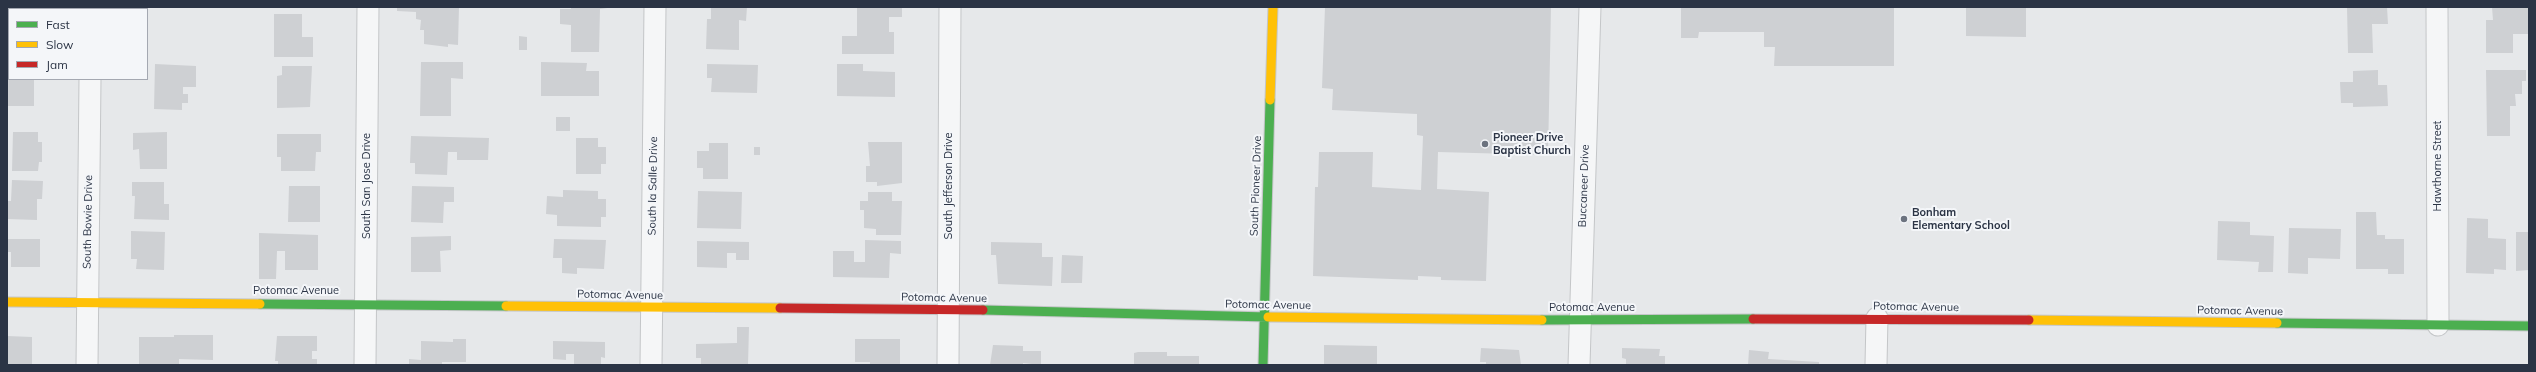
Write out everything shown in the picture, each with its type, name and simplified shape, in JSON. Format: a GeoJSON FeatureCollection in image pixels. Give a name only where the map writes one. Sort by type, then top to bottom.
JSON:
{"type":"FeatureCollection","features":[{"type":"Feature","properties":{"kind":"street","name":"South San Jose Drive"},"geometry":{"type":"LineString","coordinates":[[365,365],[368,7]]}},
{"type":"Feature","properties":{"kind":"street","name":"South la Salle Drive"},"geometry":{"type":"LineString","coordinates":[[651,365],[655,7]]}},
{"type":"Feature","properties":{"kind":"street","name":"South Jefferson Drive"},"geometry":{"type":"LineString","coordinates":[[948,365],[950,7]]}},
{"type":"Feature","properties":{"kind":"street","name":"South Pioneer Drive"},"geometry":{"type":"LineString","coordinates":[[1263,365],[1273,7]]}},
{"type":"Feature","properties":{"kind":"street","name":"Buccaneer Drive"},"geometry":{"type":"LineString","coordinates":[[1579,365],[1590,7]]}},
{"type":"Feature","properties":{"kind":"street","name":"Hawthorne Street"},"geometry":{"type":"LineString","coordinates":[[2437,7],[2438,325]]}},
{"type":"Feature","properties":{"kind":"street","name":"South Bowie Drive"},"geometry":{"type":"LineString","coordinates":[[87,365],[90,80]]}},
{"type":"Feature","properties":{"kind":"street","name":"Potomac Avenue"},"geometry":{"type":"LineString","coordinates":[[7,302],[366,304],[652,308],[948,309],[1264,317],[1581,320],[1877,318],[2529,326]]}},
{"type":"Feature","properties":{"kind":"street"},"geometry":{"type":"LineString","coordinates":[[1876,365],[1877,318]]}},
{"type":"Feature","properties":{"kind":"building"},"geometry":{"type":"Polygon","coordinates":[[[397,7],[459,7],[458,45],[448,44],[448,47],[424,44],[424,30],[420,30],[421,20],[416,19],[416,12],[397,11],[397,7]]]}},
{"type":"Feature","properties":{"kind":"building"},"geometry":{"type":"Polygon","coordinates":[[[571,7],[615,7],[600,9],[599,52],[571,52],[571,25],[560,24],[560,9],[571,9],[571,7]]]}},
{"type":"Feature","properties":{"kind":"building"},"geometry":{"type":"Polygon","coordinates":[[[711,7],[747,7],[746,21],[739,20],[739,50],[706,49],[707,19],[711,19],[711,7]]]}},
{"type":"Feature","properties":{"kind":"building"},"geometry":{"type":"Polygon","coordinates":[[[857,7],[902,7],[902,17],[889,17],[889,32],[894,32],[894,54],[842,54],[842,36],[857,36],[857,7]]]}},
{"type":"Feature","properties":{"kind":"building","name":"Pioneer Drive Baptist Church"},"geometry":{"type":"Polygon","coordinates":[[[1325,7],[1551,7],[1548,155],[1438,152],[1437,189],[1489,192],[1486,281],[1441,280],[1441,277],[1418,276],[1418,280],[1313,276],[1315,187],[1318,187],[1319,152],[1373,152],[1372,187],[1421,190],[1423,136],[1417,135],[1417,114],[1332,110],[1333,89],[1322,88],[1325,7]]]}},
{"type":"Feature","properties":{"kind":"building"},"geometry":{"type":"Polygon","coordinates":[[[1681,7],[1894,7],[1894,66],[1774,66],[1775,47],[1764,47],[1764,32],[1699,32],[1698,38],[1681,38],[1681,7]]]}},
{"type":"Feature","properties":{"kind":"building"},"geometry":{"type":"Polygon","coordinates":[[[1966,7],[2026,7],[2026,37],[1966,36],[1966,7]]]}},
{"type":"Feature","properties":{"kind":"building"},"geometry":{"type":"Polygon","coordinates":[[[2347,7],[2387,7],[2388,24],[2372,24],[2373,53],[2348,53],[2347,7]]]}},
{"type":"Feature","properties":{"kind":"building"},"geometry":{"type":"Polygon","coordinates":[[[2492,7],[2529,7],[2529,34],[2513,34],[2513,53],[2486,53],[2486,20],[2493,20],[2492,7]]]}},
{"type":"Feature","properties":{"kind":"building"},"geometry":{"type":"Polygon","coordinates":[[[7,13],[8,13],[8,55],[7,13]]]}},
{"type":"Feature","properties":{"kind":"building"},"geometry":{"type":"Polygon","coordinates":[[[274,14],[302,14],[302,37],[313,37],[313,57],[274,57],[274,14]]]}},
{"type":"Feature","properties":{"kind":"building"},"geometry":{"type":"Polygon","coordinates":[[[519,36],[527,37],[527,50],[519,50],[519,36]]]}},
{"type":"Feature","properties":{"kind":"building"},"geometry":{"type":"Polygon","coordinates":[[[421,62],[463,62],[463,79],[451,78],[451,116],[420,116],[421,62]]]}},
{"type":"Feature","properties":{"kind":"building"},"geometry":{"type":"Polygon","coordinates":[[[541,62],[587,63],[586,71],[599,71],[599,96],[541,96],[541,62]]]}},
{"type":"Feature","properties":{"kind":"building"},"geometry":{"type":"Polygon","coordinates":[[[155,64],[196,66],[196,87],[183,87],[183,94],[188,94],[188,103],[182,103],[182,110],[154,109],[155,64]]]}},
{"type":"Feature","properties":{"kind":"building"},"geometry":{"type":"Polygon","coordinates":[[[707,64],[758,65],[757,93],[711,92],[712,78],[707,78],[707,64]]]}},
{"type":"Feature","properties":{"kind":"building"},"geometry":{"type":"Polygon","coordinates":[[[837,64],[863,64],[863,71],[895,72],[895,97],[837,96],[837,64]]]}},
{"type":"Feature","properties":{"kind":"building"},"geometry":{"type":"Polygon","coordinates":[[[282,66],[312,66],[310,107],[277,108],[277,76],[282,75],[282,66]]]}},
{"type":"Feature","properties":{"kind":"building"},"geometry":{"type":"Polygon","coordinates":[[[2378,70],[2378,85],[2387,85],[2388,106],[2353,107],[2353,103],[2341,103],[2340,82],[2353,82],[2353,71],[2378,70]]]}},
{"type":"Feature","properties":{"kind":"building"},"geometry":{"type":"Polygon","coordinates":[[[2486,70],[2526,70],[2526,81],[2522,81],[2522,94],[2515,94],[2516,106],[2510,106],[2510,136],[2487,136],[2486,70]]]}},
{"type":"Feature","properties":{"kind":"building"},"geometry":{"type":"Polygon","coordinates":[[[8,80],[34,80],[34,106],[8,106],[8,80]]]}},
{"type":"Feature","properties":{"kind":"building"},"geometry":{"type":"Polygon","coordinates":[[[556,117],[570,117],[570,131],[556,131],[556,117]]]}},
{"type":"Feature","properties":{"kind":"building"},"geometry":{"type":"Polygon","coordinates":[[[13,132],[38,132],[38,142],[42,142],[42,162],[39,162],[38,171],[12,171],[13,132]]]}},
{"type":"Feature","properties":{"kind":"building"},"geometry":{"type":"Polygon","coordinates":[[[167,132],[167,169],[140,169],[139,149],[133,150],[133,133],[167,132]]]}},
{"type":"Feature","properties":{"kind":"building"},"geometry":{"type":"Polygon","coordinates":[[[277,134],[321,134],[321,152],[316,152],[315,171],[281,171],[281,157],[277,157],[277,134]]]}},
{"type":"Feature","properties":{"kind":"building"},"geometry":{"type":"Polygon","coordinates":[[[411,136],[489,138],[488,160],[457,160],[457,152],[448,152],[447,175],[415,174],[415,163],[410,163],[411,136]]]}},
{"type":"Feature","properties":{"kind":"building"},"geometry":{"type":"Polygon","coordinates":[[[576,138],[598,138],[598,147],[606,147],[606,164],[601,164],[601,174],[576,174],[576,138]]]}},
{"type":"Feature","properties":{"kind":"building"},"geometry":{"type":"Polygon","coordinates":[[[868,142],[902,142],[902,183],[877,186],[877,182],[866,182],[866,166],[870,166],[868,142]]]}},
{"type":"Feature","properties":{"kind":"building"},"geometry":{"type":"Polygon","coordinates":[[[709,143],[728,143],[728,179],[703,179],[703,168],[697,168],[697,151],[709,151],[709,143]]]}},
{"type":"Feature","properties":{"kind":"building"},"geometry":{"type":"Polygon","coordinates":[[[754,147],[760,147],[760,155],[754,155],[754,147]]]}},
{"type":"Feature","properties":{"kind":"building"},"geometry":{"type":"Polygon","coordinates":[[[12,180],[43,181],[42,199],[37,199],[37,220],[7,219],[7,201],[11,201],[12,180]]]}},
{"type":"Feature","properties":{"kind":"building"},"geometry":{"type":"Polygon","coordinates":[[[132,182],[164,182],[164,204],[169,204],[169,220],[134,219],[135,196],[132,196],[132,182]]]}},
{"type":"Feature","properties":{"kind":"building"},"geometry":{"type":"Polygon","coordinates":[[[289,186],[320,186],[320,222],[288,222],[289,186]]]}},
{"type":"Feature","properties":{"kind":"building"},"geometry":{"type":"Polygon","coordinates":[[[412,186],[454,187],[454,202],[444,202],[443,223],[411,222],[412,186]]]}},
{"type":"Feature","properties":{"kind":"building"},"geometry":{"type":"Polygon","coordinates":[[[563,190],[598,191],[598,199],[606,199],[606,217],[601,217],[601,227],[557,226],[557,215],[546,214],[547,196],[563,197],[563,190]]]}},
{"type":"Feature","properties":{"kind":"building"},"geometry":{"type":"Polygon","coordinates":[[[698,191],[742,192],[741,229],[697,228],[698,191]]]}},
{"type":"Feature","properties":{"kind":"building"},"geometry":{"type":"Polygon","coordinates":[[[868,192],[892,192],[892,201],[902,201],[901,235],[876,235],[876,229],[864,228],[864,210],[860,210],[860,201],[868,201],[868,192]]]}},
{"type":"Feature","properties":{"kind":"building"},"geometry":{"type":"Polygon","coordinates":[[[2356,212],[2376,212],[2377,235],[2385,235],[2385,239],[2404,239],[2404,274],[2388,274],[2388,269],[2356,269],[2356,212]]]}},
{"type":"Feature","properties":{"kind":"building"},"geometry":{"type":"Polygon","coordinates":[[[2467,218],[2488,219],[2488,238],[2506,239],[2506,270],[2494,269],[2494,274],[2466,273],[2467,218]]]}},
{"type":"Feature","properties":{"kind":"building"},"geometry":{"type":"Polygon","coordinates":[[[2218,221],[2250,222],[2250,235],[2274,236],[2273,272],[2258,272],[2259,262],[2217,260],[2218,221]]]}},
{"type":"Feature","properties":{"kind":"building"},"geometry":{"type":"Polygon","coordinates":[[[2289,228],[2341,229],[2340,259],[2308,258],[2308,274],[2288,273],[2289,228]]]}},
{"type":"Feature","properties":{"kind":"building"},"geometry":{"type":"Polygon","coordinates":[[[131,231],[165,232],[164,270],[136,269],[137,259],[131,259],[131,231]]]}},
{"type":"Feature","properties":{"kind":"building"},"geometry":{"type":"Polygon","coordinates":[[[2516,232],[2529,232],[2529,270],[2516,271],[2516,232]]]}},
{"type":"Feature","properties":{"kind":"building"},"geometry":{"type":"Polygon","coordinates":[[[259,233],[318,235],[318,270],[285,270],[285,251],[277,251],[276,279],[259,279],[259,233]]]}},
{"type":"Feature","properties":{"kind":"building"},"geometry":{"type":"Polygon","coordinates":[[[451,236],[451,250],[440,251],[441,272],[411,272],[411,237],[451,236]]]}},
{"type":"Feature","properties":{"kind":"building"},"geometry":{"type":"Polygon","coordinates":[[[7,239],[40,239],[40,267],[11,267],[11,252],[7,252],[7,239]]]}},
{"type":"Feature","properties":{"kind":"building"},"geometry":{"type":"Polygon","coordinates":[[[554,239],[606,240],[604,269],[577,268],[577,274],[562,273],[562,258],[553,258],[554,239]]]}},
{"type":"Feature","properties":{"kind":"building"},"geometry":{"type":"Polygon","coordinates":[[[865,240],[901,241],[901,254],[890,253],[889,278],[833,277],[833,251],[854,251],[854,262],[865,262],[865,240]]]}},
{"type":"Feature","properties":{"kind":"building"},"geometry":{"type":"Polygon","coordinates":[[[697,241],[749,242],[749,260],[736,260],[736,253],[727,253],[727,268],[697,267],[697,241]]]}},
{"type":"Feature","properties":{"kind":"building"},"geometry":{"type":"Polygon","coordinates":[[[991,242],[1042,243],[1042,257],[1053,257],[1052,286],[998,284],[996,255],[991,255],[991,242]]]}},
{"type":"Feature","properties":{"kind":"building"},"geometry":{"type":"Polygon","coordinates":[[[1062,255],[1083,256],[1082,283],[1061,283],[1062,255]]]}},
{"type":"Feature","properties":{"kind":"building"},"geometry":{"type":"Polygon","coordinates":[[[737,327],[749,327],[748,365],[701,365],[701,358],[696,358],[696,344],[737,343],[737,327]]]}},
{"type":"Feature","properties":{"kind":"building"},"geometry":{"type":"Polygon","coordinates":[[[174,335],[213,335],[213,360],[179,359],[179,365],[139,365],[139,337],[174,337],[174,335]]]}},
{"type":"Feature","properties":{"kind":"building"},"geometry":{"type":"Polygon","coordinates":[[[7,336],[32,337],[32,365],[7,365],[7,336]]]}},
{"type":"Feature","properties":{"kind":"building"},"geometry":{"type":"Polygon","coordinates":[[[277,336],[317,336],[317,351],[312,351],[312,359],[317,359],[317,365],[278,365],[278,361],[275,361],[277,336]]]}},
{"type":"Feature","properties":{"kind":"building"},"geometry":{"type":"Polygon","coordinates":[[[453,339],[466,339],[466,362],[442,362],[442,365],[409,365],[409,359],[421,360],[421,341],[453,342],[453,339]]]}},
{"type":"Feature","properties":{"kind":"building"},"geometry":{"type":"Polygon","coordinates":[[[855,339],[900,339],[900,364],[870,365],[870,362],[855,362],[855,339]]]}},
{"type":"Feature","properties":{"kind":"building"},"geometry":{"type":"Polygon","coordinates":[[[553,341],[605,342],[605,358],[601,357],[601,365],[574,365],[574,354],[566,354],[566,360],[553,359],[553,341]]]}},
{"type":"Feature","properties":{"kind":"building"},"geometry":{"type":"Polygon","coordinates":[[[993,345],[1023,346],[1023,351],[1041,351],[1041,365],[1023,363],[1023,365],[990,365],[993,345]]]}},
{"type":"Feature","properties":{"kind":"building"},"geometry":{"type":"Polygon","coordinates":[[[1324,345],[1377,346],[1377,365],[1324,365],[1324,345]]]}},
{"type":"Feature","properties":{"kind":"building"},"geometry":{"type":"Polygon","coordinates":[[[1481,348],[1519,350],[1521,365],[1486,365],[1486,362],[1480,362],[1481,348]]]}},
{"type":"Feature","properties":{"kind":"building"},"geometry":{"type":"Polygon","coordinates":[[[1622,348],[1660,349],[1659,356],[1665,356],[1665,365],[1626,365],[1626,359],[1622,358],[1622,348]]]}},
{"type":"Feature","properties":{"kind":"building"},"geometry":{"type":"Polygon","coordinates":[[[1749,350],[1769,352],[1768,359],[1819,362],[1819,365],[1748,365],[1749,350]]]}},
{"type":"Feature","properties":{"kind":"building"},"geometry":{"type":"Polygon","coordinates":[[[1167,352],[1167,356],[1199,356],[1199,365],[1134,365],[1134,353],[1167,352]]]}},
{"type":"Feature","properties":{"kind":"traffic: fast"},"geometry":{"type":"LineString","coordinates":[[1263,365],[1270,100]]}},
{"type":"Feature","properties":{"kind":"traffic: fast"},"geometry":{"type":"LineString","coordinates":[[260,304],[506,306]]}},
{"type":"Feature","properties":{"kind":"traffic: fast"},"geometry":{"type":"LineString","coordinates":[[983,310],[1268,317]]}},
{"type":"Feature","properties":{"kind":"traffic: fast"},"geometry":{"type":"LineString","coordinates":[[1542,320],[1753,319]]}},
{"type":"Feature","properties":{"kind":"traffic: fast"},"geometry":{"type":"LineString","coordinates":[[2277,323],[2529,326]]}},
{"type":"Feature","properties":{"kind":"traffic: slow"},"geometry":{"type":"LineString","coordinates":[[1270,100],[1273,7]]}},
{"type":"Feature","properties":{"kind":"traffic: slow"},"geometry":{"type":"LineString","coordinates":[[7,302],[260,304]]}},
{"type":"Feature","properties":{"kind":"traffic: slow"},"geometry":{"type":"LineString","coordinates":[[506,306],[780,308]]}},
{"type":"Feature","properties":{"kind":"traffic: slow"},"geometry":{"type":"LineString","coordinates":[[1268,317],[1542,320]]}},
{"type":"Feature","properties":{"kind":"traffic: slow"},"geometry":{"type":"LineString","coordinates":[[2029,320],[2277,323]]}},
{"type":"Feature","properties":{"kind":"traffic: jam"},"geometry":{"type":"LineString","coordinates":[[780,308],[983,310]]}},
{"type":"Feature","properties":{"kind":"traffic: jam"},"geometry":{"type":"LineString","coordinates":[[1753,319],[2029,320]]}},
{"type":"Feature","properties":{"kind":"place","name":"Pioneer Drive Baptist Church"},"geometry":{"type":"Point","coordinates":[1485,144]}},
{"type":"Feature","properties":{"kind":"place","name":"Bonham Elementary School"},"geometry":{"type":"Point","coordinates":[1904,219]}}]}
